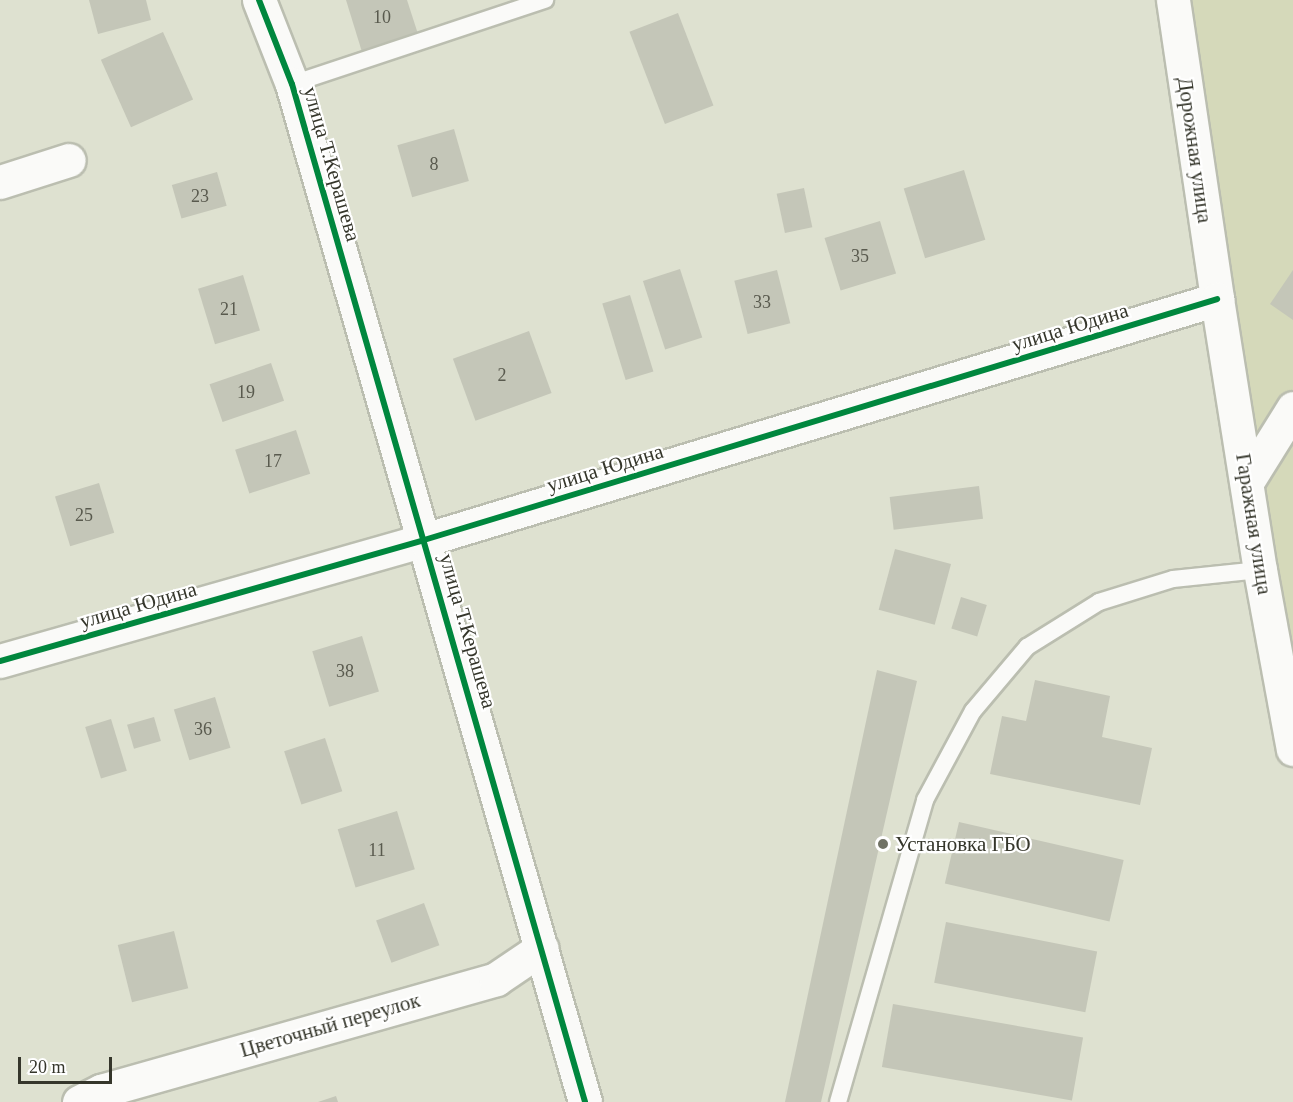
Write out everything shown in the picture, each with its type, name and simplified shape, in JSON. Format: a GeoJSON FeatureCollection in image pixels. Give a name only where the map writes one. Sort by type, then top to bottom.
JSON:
{"type":"FeatureCollection","features":[{"type":"Feature","properties":{"kind":"street","name":"улица Т.Керашева"},"geometry":{"type":"LineString","coordinates":[[259,0],[292,84],[585,1102]]}},
{"type":"Feature","properties":{"kind":"street","name":"Дорожная улица"},"geometry":{"type":"LineString","coordinates":[[1173,0],[1217,299]]}},
{"type":"Feature","properties":{"kind":"street"},"geometry":{"type":"LineString","coordinates":[[0,182],[69,160]]}},
{"type":"Feature","properties":{"kind":"street","name":"Гаражная улица"},"geometry":{"type":"LineString","coordinates":[[1217,299],[1260,570],[1293,748]]}},
{"type":"Feature","properties":{"kind":"street","name":"улица Юдина"},"geometry":{"type":"LineString","coordinates":[[0,661],[424,540],[1217,299]]}},
{"type":"Feature","properties":{"kind":"street"},"geometry":{"type":"LineString","coordinates":[[1247,482],[1293,408]]}},
{"type":"Feature","properties":{"kind":"street","name":"Цветочный переулок"},"geometry":{"type":"LineString","coordinates":[[79,1102],[112,1087],[496,979],[542,948]]}},
{"type":"Feature","properties":{"kind":"lane"},"geometry":{"type":"LineString","coordinates":[[292,84],[545,0]]}},
{"type":"Feature","properties":{"kind":"lane"},"geometry":{"type":"LineString","coordinates":[[838,1102],[925,800],[973,711],[1027,647],[1099,602],[1173,579],[1260,570]]}},
{"type":"Feature","properties":{"kind":"green space"},"geometry":{"type":"Polygon","coordinates":[[[1173,0],[1293,0],[1293,749],[1173,0]]]}},
{"type":"Feature","properties":{"kind":"building"},"geometry":{"type":"Polygon","coordinates":[[[89,0],[146,0],[151,20],[98,34],[89,0]]]}},
{"type":"Feature","properties":{"kind":"building"},"geometry":{"type":"Polygon","coordinates":[[[346,0],[407,0],[418,34],[362,52],[346,0]]]}},
{"type":"Feature","properties":{"kind":"building"},"geometry":{"type":"Polygon","coordinates":[[[678,13],[713,105],[665,124],[629,32],[678,13]]]}},
{"type":"Feature","properties":{"kind":"building"},"geometry":{"type":"Polygon","coordinates":[[[163,32],[193,100],[131,127],[101,60],[163,32]]]}},
{"type":"Feature","properties":{"kind":"building"},"geometry":{"type":"Polygon","coordinates":[[[454,129],[469,181],[412,197],[397,145],[454,129]]]}},
{"type":"Feature","properties":{"kind":"building"},"geometry":{"type":"Polygon","coordinates":[[[964,170],[985,240],[925,258],[904,188],[964,170]]]}},
{"type":"Feature","properties":{"kind":"building"},"geometry":{"type":"Polygon","coordinates":[[[217,172],[227,206],[181,219],[172,185],[217,172]]]}},
{"type":"Feature","properties":{"kind":"building"},"geometry":{"type":"Polygon","coordinates":[[[804,188],[812,227],[785,233],[777,194],[804,188]]]}},
{"type":"Feature","properties":{"kind":"building"},"geometry":{"type":"Polygon","coordinates":[[[880,221],[896,274],[841,291],[825,238],[880,221]]]}},
{"type":"Feature","properties":{"kind":"building"},"geometry":{"type":"Polygon","coordinates":[[[680,269],[702,337],[665,350],[643,281],[680,269]]]}},
{"type":"Feature","properties":{"kind":"building"},"geometry":{"type":"Polygon","coordinates":[[[777,270],[790,323],[748,334],[734,281],[777,270]]]}},
{"type":"Feature","properties":{"kind":"building"},"geometry":{"type":"Polygon","coordinates":[[[1293,270],[1293,320],[1270,304],[1293,270]]]}},
{"type":"Feature","properties":{"kind":"building"},"geometry":{"type":"Polygon","coordinates":[[[243,275],[260,330],[215,344],[198,289],[243,275]]]}},
{"type":"Feature","properties":{"kind":"building"},"geometry":{"type":"Polygon","coordinates":[[[630,295],[653,372],[626,380],[602,303],[630,295]]]}},
{"type":"Feature","properties":{"kind":"building"},"geometry":{"type":"Polygon","coordinates":[[[529,331],[552,393],[475,421],[453,359],[529,331]]]}},
{"type":"Feature","properties":{"kind":"building"},"geometry":{"type":"Polygon","coordinates":[[[271,363],[284,401],[223,422],[210,384],[271,363]]]}},
{"type":"Feature","properties":{"kind":"building"},"geometry":{"type":"Polygon","coordinates":[[[296,430],[310,474],[249,494],[235,450],[296,430]]]}},
{"type":"Feature","properties":{"kind":"building"},"geometry":{"type":"Polygon","coordinates":[[[99,483],[114,533],[70,546],[55,496],[99,483]]]}},
{"type":"Feature","properties":{"kind":"building"},"geometry":{"type":"Polygon","coordinates":[[[979,486],[983,519],[894,530],[890,497],[979,486]]]}},
{"type":"Feature","properties":{"kind":"building"},"geometry":{"type":"Polygon","coordinates":[[[895,549],[951,564],[935,625],[879,610],[895,549]]]}},
{"type":"Feature","properties":{"kind":"building"},"geometry":{"type":"Polygon","coordinates":[[[961,597],[987,605],[977,636],[951,629],[961,597]]]}},
{"type":"Feature","properties":{"kind":"building"},"geometry":{"type":"Polygon","coordinates":[[[362,636],[379,691],[329,707],[312,651],[362,636]]]}},
{"type":"Feature","properties":{"kind":"building"},"geometry":{"type":"Polygon","coordinates":[[[877,670],[917,681],[821,1102],[785,1102],[877,670]]]}},
{"type":"Feature","properties":{"kind":"building"},"geometry":{"type":"Polygon","coordinates":[[[1035,680],[1110,696],[1102,737],[1152,748],[1140,805],[990,774],[1002,716],[1026,721],[1035,680]]]}},
{"type":"Feature","properties":{"kind":"building"},"geometry":{"type":"Polygon","coordinates":[[[215,697],[230,748],[189,760],[174,710],[215,697]]]}},
{"type":"Feature","properties":{"kind":"building"},"geometry":{"type":"Polygon","coordinates":[[[154,717],[161,741],[134,749],[127,725],[154,717]]]}},
{"type":"Feature","properties":{"kind":"building"},"geometry":{"type":"Polygon","coordinates":[[[111,719],[127,771],[101,779],[85,727],[111,719]]]}},
{"type":"Feature","properties":{"kind":"building"},"geometry":{"type":"Polygon","coordinates":[[[325,738],[342,791],[301,805],[284,751],[325,738]]]}},
{"type":"Feature","properties":{"kind":"building"},"geometry":{"type":"Polygon","coordinates":[[[397,811],[415,869],[356,887],[338,829],[397,811]]]}},
{"type":"Feature","properties":{"kind":"building"},"geometry":{"type":"Polygon","coordinates":[[[959,822],[1124,860],[1109,921],[945,883],[959,822]]]}},
{"type":"Feature","properties":{"kind":"building"},"geometry":{"type":"Polygon","coordinates":[[[424,903],[439,945],[391,963],[376,920],[424,903]]]}},
{"type":"Feature","properties":{"kind":"building"},"geometry":{"type":"Polygon","coordinates":[[[946,922],[1097,951],[1085,1012],[934,983],[946,922]]]}},
{"type":"Feature","properties":{"kind":"building"},"geometry":{"type":"Polygon","coordinates":[[[174,931],[188,988],[132,1002],[118,945],[174,931]]]}},
{"type":"Feature","properties":{"kind":"building"},"geometry":{"type":"Polygon","coordinates":[[[893,1004],[1083,1038],[1072,1101],[882,1067],[893,1004]]]}},
{"type":"Feature","properties":{"kind":"building"},"geometry":{"type":"Polygon","coordinates":[[[336,1096],[338,1102],[318,1102],[336,1096]]]}},
{"type":"Feature","properties":{"kind":"cycle path"},"geometry":{"type":"LineString","coordinates":[[259,0],[292,84],[585,1102]]}},
{"type":"Feature","properties":{"kind":"cycle path"},"geometry":{"type":"LineString","coordinates":[[0,661],[424,540],[1217,299]]}},
{"type":"Feature","properties":{"kind":"place","name":"Установка ГБО"},"geometry":{"type":"Point","coordinates":[883,844]}}]}
